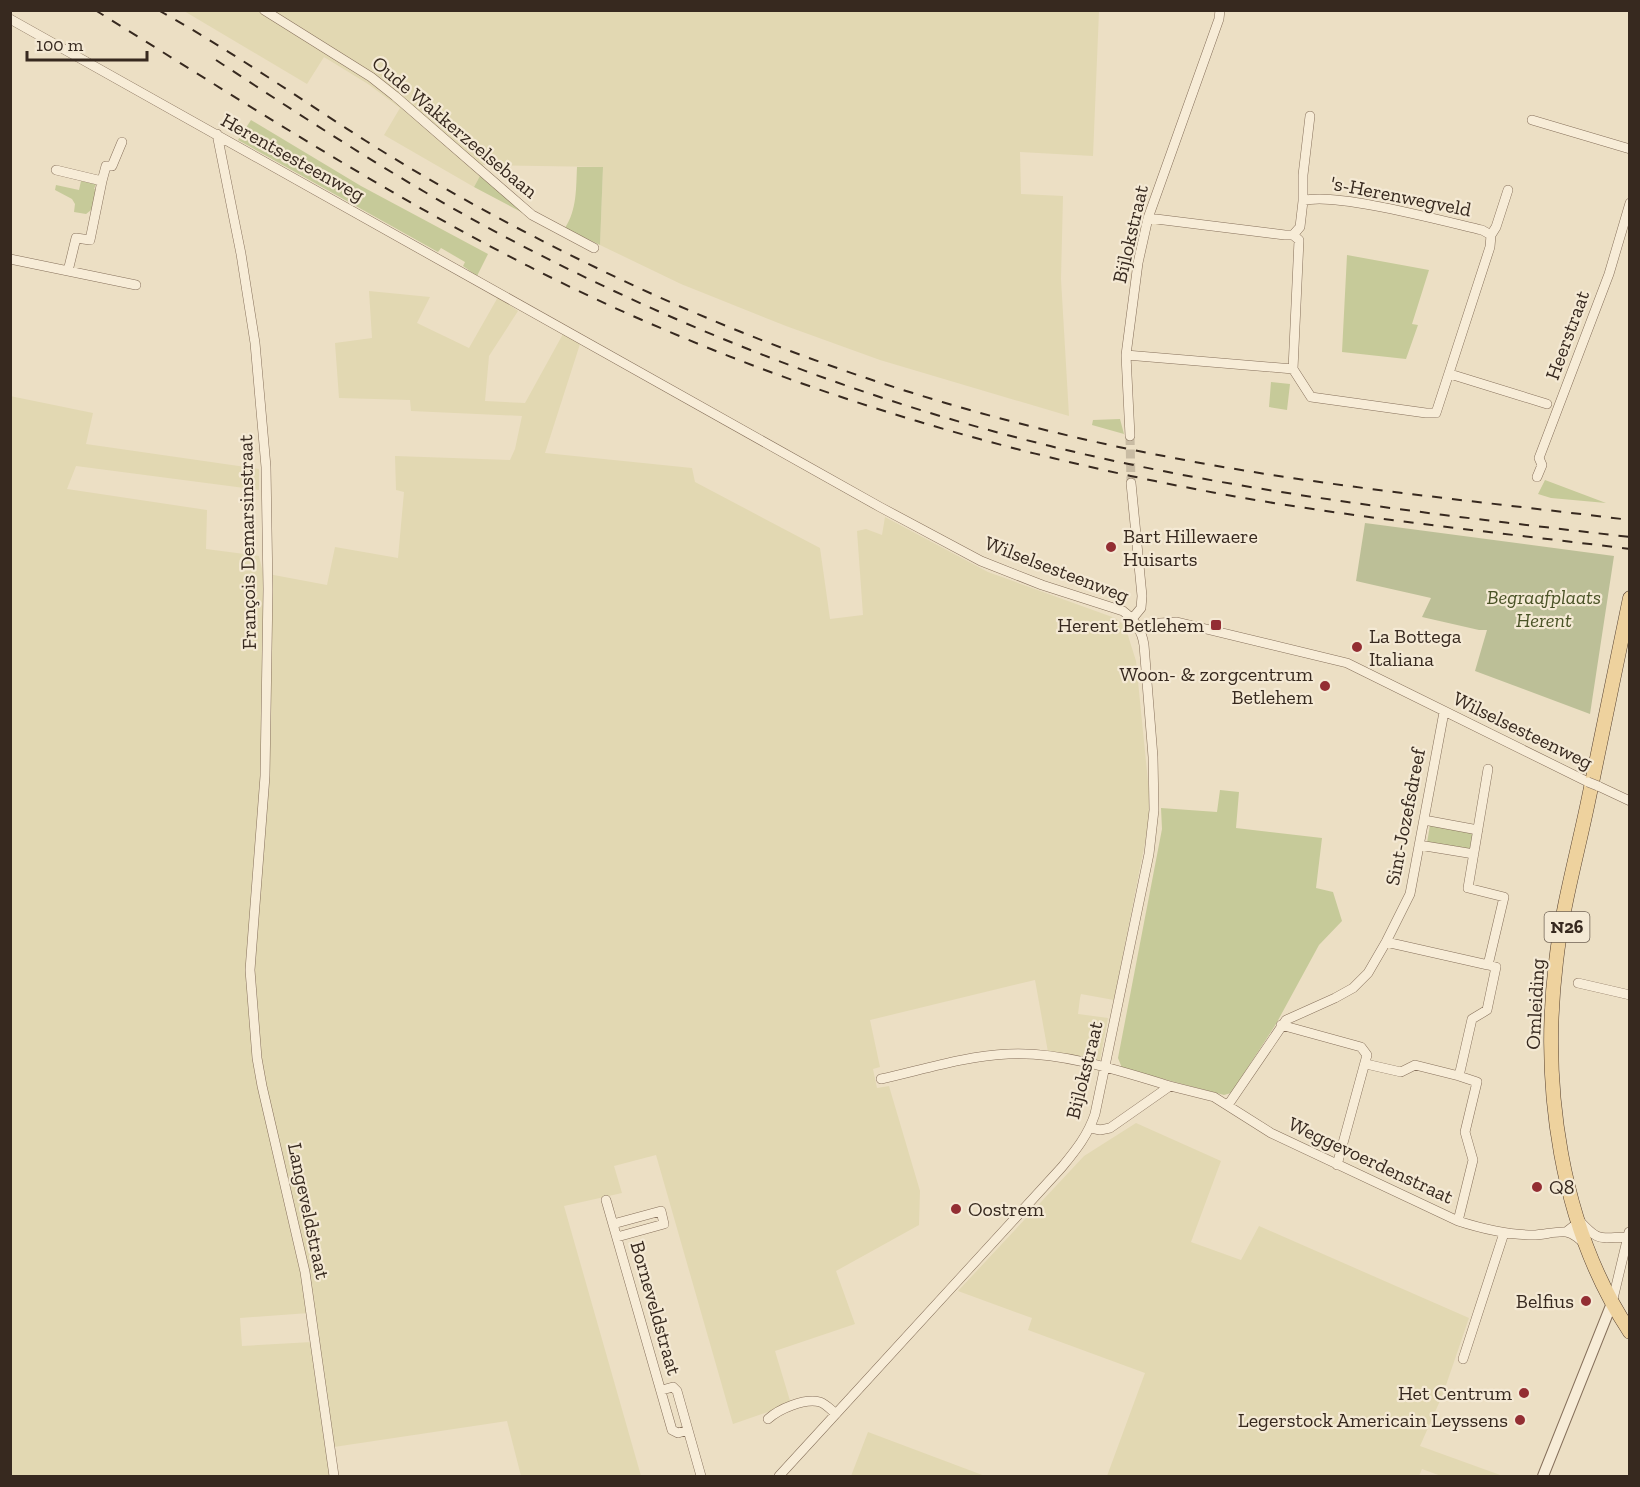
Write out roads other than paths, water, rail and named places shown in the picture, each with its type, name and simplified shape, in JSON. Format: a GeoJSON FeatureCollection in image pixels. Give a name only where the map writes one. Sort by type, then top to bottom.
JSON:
{"type":"FeatureCollection","features":[{"type":"Feature","properties":{"kind":"main road","name":"Omleiding"},"geometry":{"type":"LineString","coordinates":[[1629,598],[1559,938],[1552,998],[1552,1091],[1561,1150],[1578,1219],[1607,1275],[1612,1303],[1629,1332]]}},
{"type":"Feature","properties":{"kind":"main road","name":"Omleiding"},"geometry":{"type":"LineString","coordinates":[[1588,1240],[1563,1115],[1558,1066],[1558,1001],[1564,939],[1629,623]]}},
{"type":"Feature","properties":{"kind":"street","name":"Oude Wakkerzeelsebaan"},"geometry":{"type":"LineString","coordinates":[[264,10],[371,77],[532,215],[594,248]]}},
{"type":"Feature","properties":{"kind":"street","name":"Bijlokstraat"},"geometry":{"type":"LineString","coordinates":[[1130,436],[1126,355],[1138,263],[1148,218],[1222,12]]}},
{"type":"Feature","properties":{"kind":"street","name":"Herentsesteenweg"},"geometry":{"type":"LineString","coordinates":[[10,19],[557,326]]}},
{"type":"Feature","properties":{"kind":"street","name":"'s-Herenwegveld"},"geometry":{"type":"LineString","coordinates":[[1310,116],[1300,227],[1293,235],[1299,240],[1293,369],[1311,397],[1436,413],[1490,247],[1491,236],[1508,190]]}},
{"type":"Feature","properties":{"kind":"street"},"geometry":{"type":"LineString","coordinates":[[1532,120],[1629,149]]}},
{"type":"Feature","properties":{"kind":"street","name":"François Demarsinstraat"},"geometry":{"type":"LineString","coordinates":[[217,134],[241,254],[255,343],[266,467],[268,589],[265,776],[251,953]]}},
{"type":"Feature","properties":{"kind":"street"},"geometry":{"type":"LineString","coordinates":[[68,271],[76,238],[90,240],[106,166],[112,166],[122,142]]}},
{"type":"Feature","properties":{"kind":"street"},"geometry":{"type":"LineString","coordinates":[[56,170],[102,181]]}},
{"type":"Feature","properties":{"kind":"street","name":"'s-Herenwegveld"},"geometry":{"type":"LineString","coordinates":[[1303,201],[1312,198],[1354,202],[1482,230],[1491,236]]}},
{"type":"Feature","properties":{"kind":"street","name":"Heerstraat"},"geometry":{"type":"LineString","coordinates":[[1537,477],[1542,465],[1539,458],[1609,274],[1629,203]]}},
{"type":"Feature","properties":{"kind":"street"},"geometry":{"type":"LineString","coordinates":[[1148,218],[1285,236],[1293,235]]}},
{"type":"Feature","properties":{"kind":"street"},"geometry":{"type":"LineString","coordinates":[[10,259],[136,285]]}},
{"type":"Feature","properties":{"kind":"street","name":"Wilselsesteenweg"},"geometry":{"type":"LineString","coordinates":[[557,326],[879,507],[981,561],[1042,585],[1123,611],[1140,631],[1160,623],[1177,622],[1323,656],[1366,671],[1444,712],[1629,801]]}},
{"type":"Feature","properties":{"kind":"street"},"geometry":{"type":"LineString","coordinates":[[1126,355],[1293,369]]}},
{"type":"Feature","properties":{"kind":"street"},"geometry":{"type":"LineString","coordinates":[[1450,374],[1547,404]]}},
{"type":"Feature","properties":{"kind":"street"},"geometry":{"type":"LineString","coordinates":[[1131,483],[1142,597],[1141,608],[1132,619]]}},
{"type":"Feature","properties":{"kind":"street","name":"Bijlokstraat"},"geometry":{"type":"LineString","coordinates":[[779,1476],[1062,1167],[1090,1128],[1106,1066],[1149,854],[1154,810],[1153,757],[1144,645],[1140,631]]}},
{"type":"Feature","properties":{"kind":"street","name":"Sint-Jozefsdreef"},"geometry":{"type":"LineString","coordinates":[[1228,1105],[1281,1025],[1286,1020],[1353,988],[1368,973],[1386,942],[1410,894],[1444,712]]}},
{"type":"Feature","properties":{"kind":"street"},"geometry":{"type":"LineString","coordinates":[[1488,769],[1468,888],[1504,897],[1488,965]]}},
{"type":"Feature","properties":{"kind":"street"},"geometry":{"type":"LineString","coordinates":[[1424,820],[1478,830]]}},
{"type":"Feature","properties":{"kind":"street"},"geometry":{"type":"LineString","coordinates":[[1419,845],[1473,855]]}},
{"type":"Feature","properties":{"kind":"street"},"geometry":{"type":"LineString","coordinates":[[1386,942],[1496,967],[1487,1010],[1472,1019],[1459,1076]]}},
{"type":"Feature","properties":{"kind":"street","name":"Langeveldstraat"},"geometry":{"type":"LineString","coordinates":[[251,953],[257,1058],[305,1272],[334,1476]]}},
{"type":"Feature","properties":{"kind":"street"},"geometry":{"type":"LineString","coordinates":[[1578,983],[1629,995]]}},
{"type":"Feature","properties":{"kind":"street"},"geometry":{"type":"LineString","coordinates":[[1281,1025],[1361,1047],[1367,1054],[1337,1165]]}},
{"type":"Feature","properties":{"kind":"street","name":"Weggevoerdenstraat"},"geometry":{"type":"LineString","coordinates":[[881,1079],[1010,1053],[1106,1066],[1214,1097],[1271,1133],[1458,1221],[1504,1233],[1542,1235],[1566,1232]]}},
{"type":"Feature","properties":{"kind":"street"},"geometry":{"type":"LineString","coordinates":[[1366,1064],[1401,1072],[1415,1065],[1477,1082],[1465,1132],[1473,1160],[1458,1221]]}},
{"type":"Feature","properties":{"kind":"street"},"geometry":{"type":"LineString","coordinates":[[1090,1128],[1100,1130],[1110,1128],[1170,1086]]}},
{"type":"Feature","properties":{"kind":"street","name":"Borneveldstraat"},"geometry":{"type":"LineString","coordinates":[[606,1200],[672,1430],[678,1433],[688,1430]]}},
{"type":"Feature","properties":{"kind":"street","name":"Borneveldstraat"},"geometry":{"type":"LineString","coordinates":[[613,1224],[661,1211],[664,1224],[616,1237]]}},
{"type":"Feature","properties":{"kind":"street"},"geometry":{"type":"LineString","coordinates":[[1543,1476],[1612,1303],[1628,1234],[1581,1239],[1566,1232],[1575,1225],[1578,1219]]}},
{"type":"Feature","properties":{"kind":"street"},"geometry":{"type":"LineString","coordinates":[[1463,1359],[1504,1233]]}},
{"type":"Feature","properties":{"kind":"street","name":"Borneveldstraat"},"geometry":{"type":"LineString","coordinates":[[662,1390],[673,1388],[677,1391],[701,1476]]}},
{"type":"Feature","properties":{"kind":"street"},"geometry":{"type":"LineString","coordinates":[[768,1419],[780,1410],[806,1402],[819,1402],[836,1414]]}},
{"type":"Feature","properties":{"kind":"tunnel"},"geometry":{"type":"LineString","coordinates":[[1130,436],[1131,483]]}},
{"type":"Feature","properties":{"kind":"railway"},"geometry":{"type":"LineString","coordinates":[[95,10],[367,177],[506,254],[649,323],[719,352],[861,404],[1006,446],[1153,481],[1227,495],[1428,525],[1630,549]]}},
{"type":"Feature","properties":{"kind":"railway"},"geometry":{"type":"LineString","coordinates":[[158,10],[237,57],[395,159],[512,225],[671,302],[811,359],[954,406],[1100,443],[1174,458],[1344,485],[1630,520]]}},
{"type":"Feature","properties":{"kind":"railway"},"geometry":{"type":"LineString","coordinates":[[216,60],[413,185],[547,259],[752,351],[893,401],[1038,443],[1184,475],[1332,500],[1630,537]]}},
{"type":"Feature","properties":{"kind":"place","name":"Bart Hillewaere Huisarts"},"geometry":{"type":"Point","coordinates":[1111,547]}},
{"type":"Feature","properties":{"kind":"place","name":"Herent Betlehem"},"geometry":{"type":"Point","coordinates":[1216,625]}},
{"type":"Feature","properties":{"kind":"place","name":"La Bottega Italiana"},"geometry":{"type":"Point","coordinates":[1357,647]}},
{"type":"Feature","properties":{"kind":"place","name":"Woon- & zorgcentrum Betlehem"},"geometry":{"type":"Point","coordinates":[1325,686]}},
{"type":"Feature","properties":{"kind":"place","name":"Q8"},"geometry":{"type":"Point","coordinates":[1537,1187]}},
{"type":"Feature","properties":{"kind":"place","name":"Oostrem"},"geometry":{"type":"Point","coordinates":[956,1209]}},
{"type":"Feature","properties":{"kind":"place","name":"Belfius"},"geometry":{"type":"Point","coordinates":[1586,1301]}},
{"type":"Feature","properties":{"kind":"place","name":"Het Centrum"},"geometry":{"type":"Point","coordinates":[1524,1393]}},
{"type":"Feature","properties":{"kind":"place","name":"Legerstock Americain Leyssens"},"geometry":{"type":"Point","coordinates":[1520,1420]}},
{"type":"Feature","properties":{"kind":"park label","name":"Begraafplaats Herent"},"geometry":{"type":"Point","coordinates":[1544,608]}}]}
